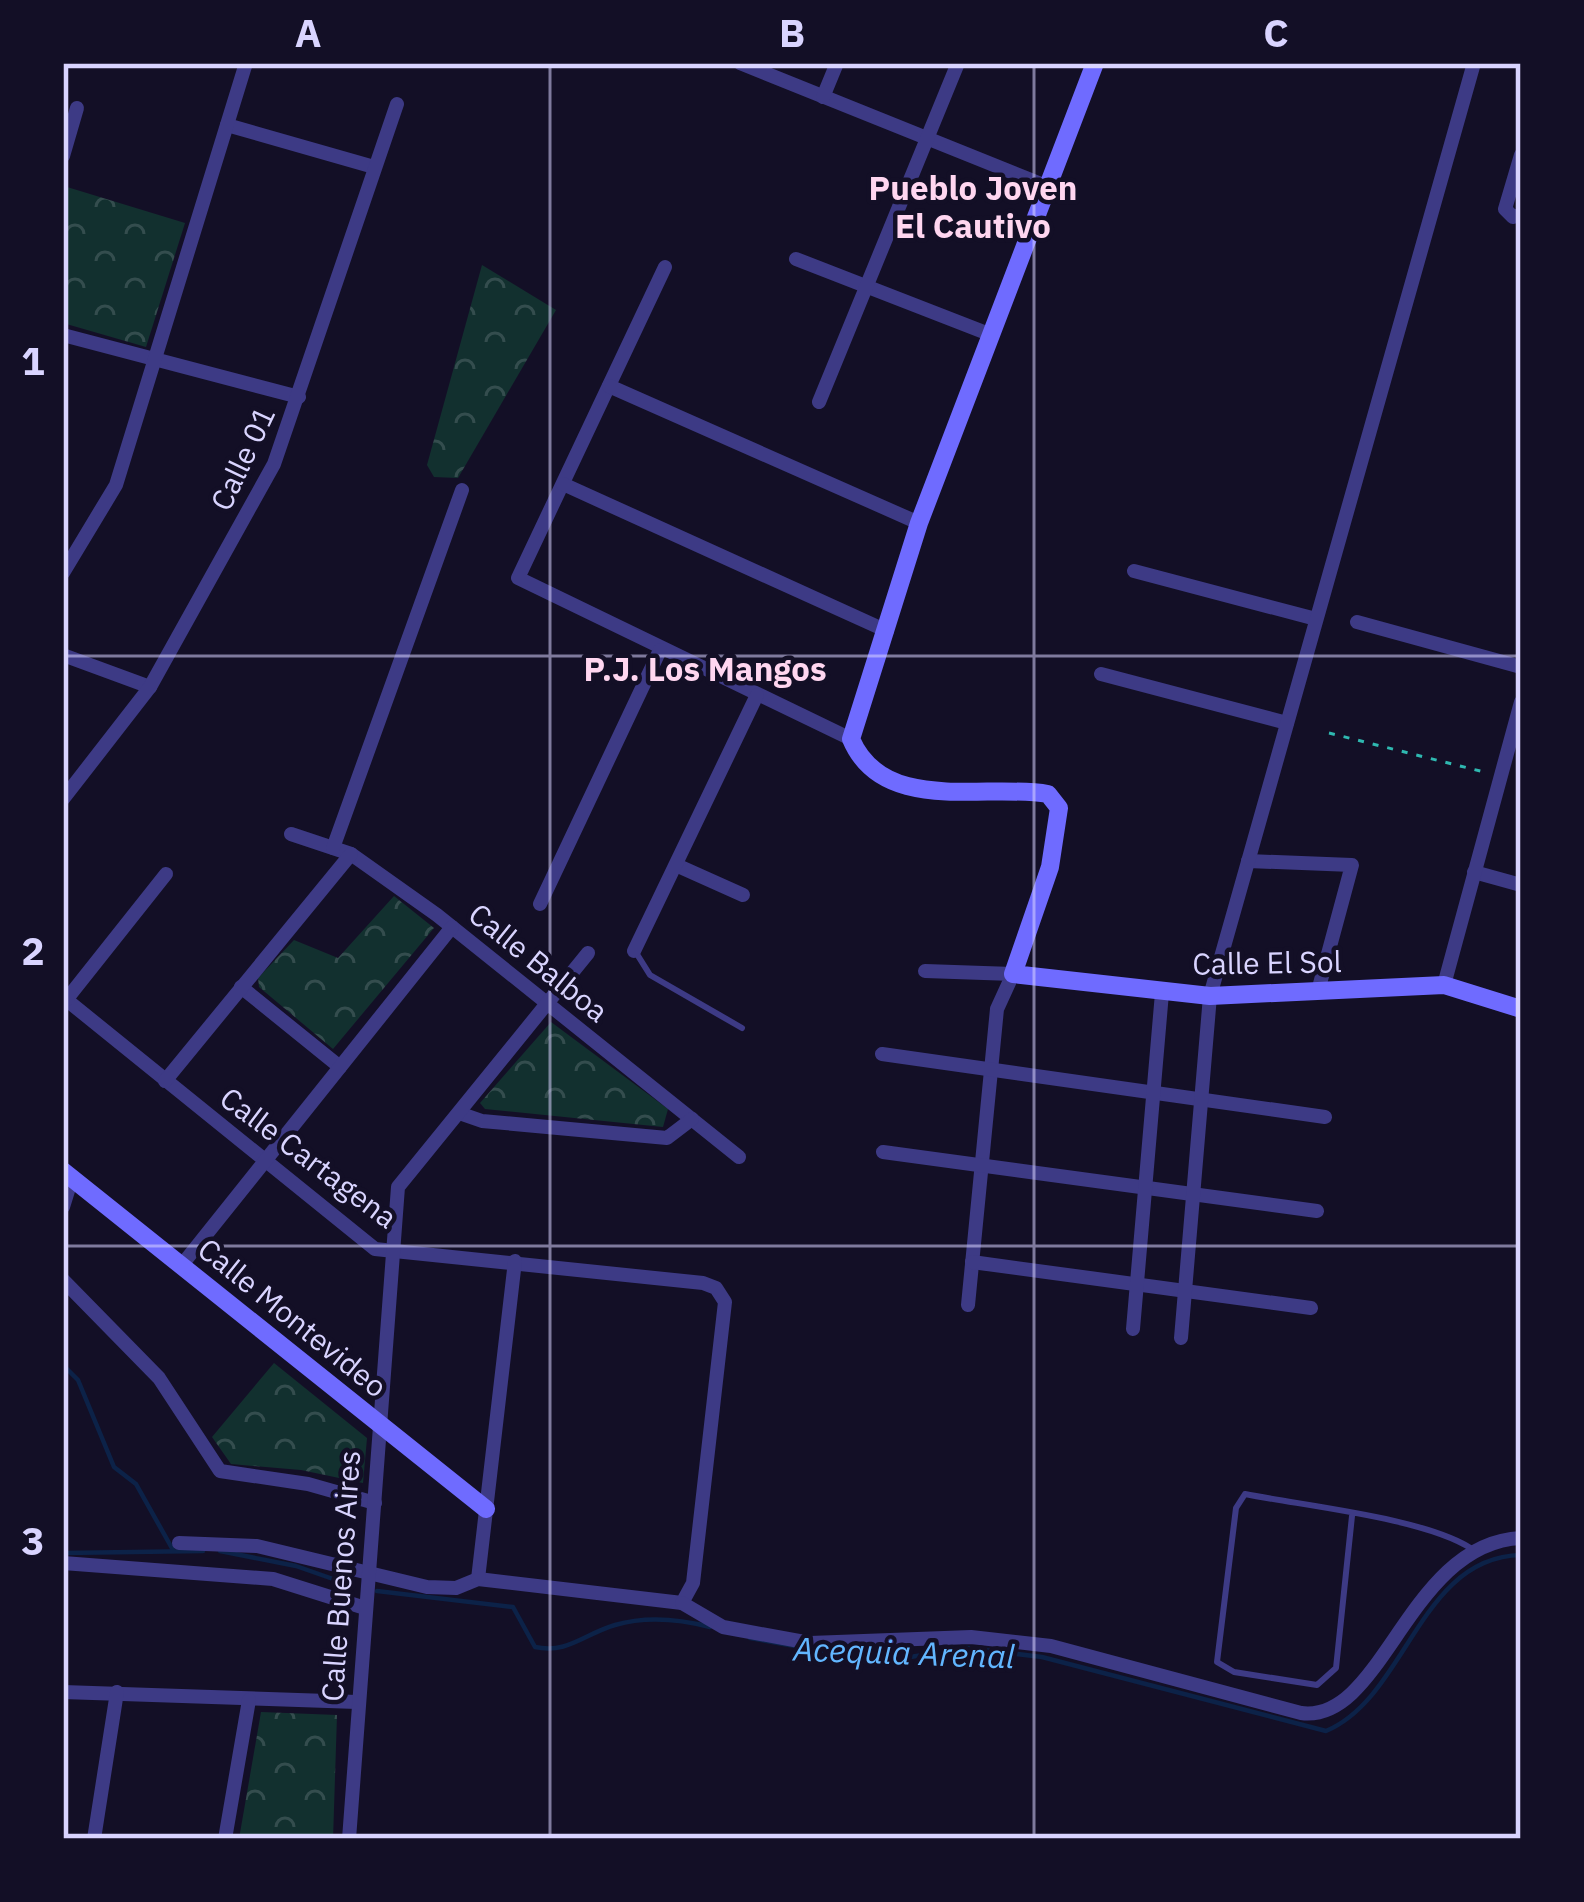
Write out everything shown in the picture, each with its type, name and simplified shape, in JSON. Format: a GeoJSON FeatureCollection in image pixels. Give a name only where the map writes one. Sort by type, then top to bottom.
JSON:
{"type":"FeatureCollection","features":[{"type":"Feature","properties":{"kind":"street"},"geometry":{"type":"LineString","coordinates":[[63,573],[116,485],[246,63]]}},
{"type":"Feature","properties":{"kind":"street"},"geometry":{"type":"LineString","coordinates":[[740,63],[1046,186]]}},
{"type":"Feature","properties":{"kind":"street"},"geometry":{"type":"LineString","coordinates":[[823,97],[837,63]]}},
{"type":"Feature","properties":{"kind":"street"},"geometry":{"type":"LineString","coordinates":[[819,402],[958,63]]}},
{"type":"Feature","properties":{"kind":"street"},"geometry":{"type":"LineString","coordinates":[[851,739],[919,523],[1095,63]]}},
{"type":"Feature","properties":{"kind":"street"},"geometry":{"type":"LineString","coordinates":[[1181,1338],[1210,996],[1474,63]]}},
{"type":"Feature","properties":{"kind":"street","name":"Calle 01"},"geometry":{"type":"LineString","coordinates":[[63,799],[150,687],[274,464],[397,104]]}},
{"type":"Feature","properties":{"kind":"street"},"geometry":{"type":"LineString","coordinates":[[63,156],[77,108]]}},
{"type":"Feature","properties":{"kind":"street"},"geometry":{"type":"LineString","coordinates":[[226,125],[374,167]]}},
{"type":"Feature","properties":{"kind":"street"},"geometry":{"type":"LineString","coordinates":[[1521,155],[1504,209],[1513,218],[1521,215]]}},
{"type":"Feature","properties":{"kind":"street"},"geometry":{"type":"LineString","coordinates":[[796,259],[989,334]]}},
{"type":"Feature","properties":{"kind":"street"},"geometry":{"type":"LineString","coordinates":[[665,267],[518,578],[851,739],[871,772],[954,795],[1026,790],[1048,794],[1059,808],[1050,867],[997,1010],[968,1305]]}},
{"type":"Feature","properties":{"kind":"street"},"geometry":{"type":"LineString","coordinates":[[63,335],[299,397]]}},
{"type":"Feature","properties":{"kind":"street"},"geometry":{"type":"LineString","coordinates":[[609,386],[919,523]]}},
{"type":"Feature","properties":{"kind":"street"},"geometry":{"type":"LineString","coordinates":[[563,484],[887,631]]}},
{"type":"Feature","properties":{"kind":"street"},"geometry":{"type":"LineString","coordinates":[[333,848],[462,490]]}},
{"type":"Feature","properties":{"kind":"street"},"geometry":{"type":"LineString","coordinates":[[1134,571],[1316,619]]}},
{"type":"Feature","properties":{"kind":"street"},"geometry":{"type":"LineString","coordinates":[[1357,622],[1521,668]]}},
{"type":"Feature","properties":{"kind":"street"},"geometry":{"type":"LineString","coordinates":[[540,904],[660,650]]}},
{"type":"Feature","properties":{"kind":"street"},"geometry":{"type":"LineString","coordinates":[[63,655],[150,687]]}},
{"type":"Feature","properties":{"kind":"street"},"geometry":{"type":"LineString","coordinates":[[1101,674],[1287,723]]}},
{"type":"Feature","properties":{"kind":"street"},"geometry":{"type":"LineString","coordinates":[[634,951],[757,695]]}},
{"type":"Feature","properties":{"kind":"street"},"geometry":{"type":"LineString","coordinates":[[1444,985],[1521,702]]}},
{"type":"Feature","properties":{"kind":"street","name":"Calle Balboa"},"geometry":{"type":"LineString","coordinates":[[291,833],[351,854],[452,927],[739,1157]]}},
{"type":"Feature","properties":{"kind":"street"},"geometry":{"type":"LineString","coordinates":[[166,1081],[351,854]]}},
{"type":"Feature","properties":{"kind":"street"},"geometry":{"type":"LineString","coordinates":[[1248,861],[1352,865],[1318,992]]}},
{"type":"Feature","properties":{"kind":"street"},"geometry":{"type":"LineString","coordinates":[[676,865],[742,895]]}},
{"type":"Feature","properties":{"kind":"street"},"geometry":{"type":"LineString","coordinates":[[1474,872],[1521,885]]}},
{"type":"Feature","properties":{"kind":"street"},"geometry":{"type":"LineString","coordinates":[[65,999],[166,874]]}},
{"type":"Feature","properties":{"kind":"street"},"geometry":{"type":"LineString","coordinates":[[181,1265],[452,927]]}},
{"type":"Feature","properties":{"kind":"street","name":"Calle Buenos Aires"},"geometry":{"type":"LineString","coordinates":[[350,1839],[398,1187],[588,953]]}},
{"type":"Feature","properties":{"kind":"street"},"geometry":{"type":"LineString","coordinates":[[925,971],[1013,974]]}},
{"type":"Feature","properties":{"kind":"street","name":"Calle El Sol"},"geometry":{"type":"LineString","coordinates":[[1013,974],[1210,996],[1444,985],[1521,1009]]}},
{"type":"Feature","properties":{"kind":"street"},"geometry":{"type":"LineString","coordinates":[[241,988],[340,1067]]}},
{"type":"Feature","properties":{"kind":"street"},"geometry":{"type":"LineString","coordinates":[[1132,1328],[1162,993]]}},
{"type":"Feature","properties":{"kind":"street","name":"Calle Cartagena"},"geometry":{"type":"LineString","coordinates":[[65,999],[375,1249],[703,1283],[720,1292],[725,1308],[693,1583],[678,1604]]}},
{"type":"Feature","properties":{"kind":"street"},"geometry":{"type":"LineString","coordinates":[[882,1054],[1325,1117]]}},
{"type":"Feature","properties":{"kind":"street"},"geometry":{"type":"LineString","coordinates":[[460,1113],[482,1121],[667,1138],[692,1119]]}},
{"type":"Feature","properties":{"kind":"street"},"geometry":{"type":"LineString","coordinates":[[883,1152],[1317,1211]]}},
{"type":"Feature","properties":{"kind":"street"},"geometry":{"type":"LineString","coordinates":[[63,1207],[67,1175]]}},
{"type":"Feature","properties":{"kind":"street","name":"Calle Montevideo"},"geometry":{"type":"LineString","coordinates":[[67,1175],[486,1509]]}},
{"type":"Feature","properties":{"kind":"street"},"geometry":{"type":"LineString","coordinates":[[478,1579],[515,1261]]}},
{"type":"Feature","properties":{"kind":"street"},"geometry":{"type":"LineString","coordinates":[[972,1262],[1311,1308]]}},
{"type":"Feature","properties":{"kind":"street"},"geometry":{"type":"LineString","coordinates":[[63,1280],[159,1378],[220,1471],[308,1484],[375,1503]]}},
{"type":"Feature","properties":{"kind":"street"},"geometry":{"type":"LineString","coordinates":[[179,1543],[257,1546],[368,1576],[441,1588],[478,1579],[678,1604],[723,1627],[810,1643],[971,1637],[1051,1646],[1312,1714],[1347,1700],[1419,1600],[1472,1549],[1493,1540],[1521,1538]]}},
{"type":"Feature","properties":{"kind":"street"},"geometry":{"type":"LineString","coordinates":[[63,1563],[273,1579],[365,1608]]}},
{"type":"Feature","properties":{"kind":"street"},"geometry":{"type":"LineString","coordinates":[[63,1692],[357,1702]]}},
{"type":"Feature","properties":{"kind":"street"},"geometry":{"type":"LineString","coordinates":[[94,1839],[117,1692]]}},
{"type":"Feature","properties":{"kind":"street"},"geometry":{"type":"LineString","coordinates":[[225,1839],[249,1700]]}},
{"type":"Feature","properties":{"kind":"lane"},"geometry":{"type":"LineString","coordinates":[[634,951],[650,975],[742,1028]]}},
{"type":"Feature","properties":{"kind":"lane"},"geometry":{"type":"LineString","coordinates":[[1352,1516],[1336,1668],[1317,1685],[1234,1672],[1217,1662],[1236,1508],[1245,1494],[1453,1536],[1472,1549]]}},
{"type":"Feature","properties":{"kind":"path"},"geometry":{"type":"LineString","coordinates":[[1329,733],[1504,776]]}},
{"type":"Feature","properties":{"kind":"green space"},"geometry":{"type":"Polygon","coordinates":[[[67,187],[185,223],[146,347],[63,323],[67,187]]]}},
{"type":"Feature","properties":{"kind":"green space"},"geometry":{"type":"Polygon","coordinates":[[[482,265],[556,310],[458,478],[434,477],[427,465],[482,265]]]}},
{"type":"Feature","properties":{"kind":"green space"},"geometry":{"type":"Polygon","coordinates":[[[394,896],[434,928],[333,1049],[259,987],[258,978],[294,940],[338,958],[394,896]]]}},
{"type":"Feature","properties":{"kind":"green space"},"geometry":{"type":"Polygon","coordinates":[[[551,1022],[668,1109],[663,1127],[485,1109],[480,1103],[551,1022]]]}},
{"type":"Feature","properties":{"kind":"green space"},"geometry":{"type":"Polygon","coordinates":[[[274,1363],[367,1438],[363,1483],[301,1470],[231,1464],[212,1437],[274,1363]]]}},
{"type":"Feature","properties":{"kind":"green space"},"geometry":{"type":"Polygon","coordinates":[[[261,1712],[337,1715],[333,1839],[239,1839],[261,1712]]]}},
{"type":"Feature","properties":{"kind":"waterway"},"geometry":{"type":"LineString","coordinates":[[63,1365],[78,1380],[114,1467],[136,1484],[173,1550]]}},
{"type":"Feature","properties":{"kind":"waterway"},"geometry":{"type":"LineString","coordinates":[[63,1553],[203,1551]]}},
{"type":"Feature","properties":{"kind":"waterway","name":"Acequia Arenal"},"geometry":{"type":"LineString","coordinates":[[220,1551],[296,1566],[353,1586]]}},
{"type":"Feature","properties":{"kind":"waterway","name":"Acequia Arenal"},"geometry":{"type":"LineString","coordinates":[[750,1638],[834,1653],[904,1658],[967,1648],[1042,1657],[1326,1731],[1353,1714],[1376,1689],[1436,1603],[1459,1579],[1487,1562],[1521,1555]]}},
{"type":"Feature","properties":{"kind":"waterway","name":"Acequia Arenal"},"geometry":{"type":"LineString","coordinates":[[377,1591],[513,1607],[535,1647],[567,1645],[639,1620],[710,1627]]}},
{"type":"Feature","properties":{"kind":"district","name":"Pueblo Joven El Cautivo"},"geometry":{"type":"Point","coordinates":[973,206]}},
{"type":"Feature","properties":{"kind":"district","name":"P.J. Los Mangos"},"geometry":{"type":"Point","coordinates":[705,668]}}]}
